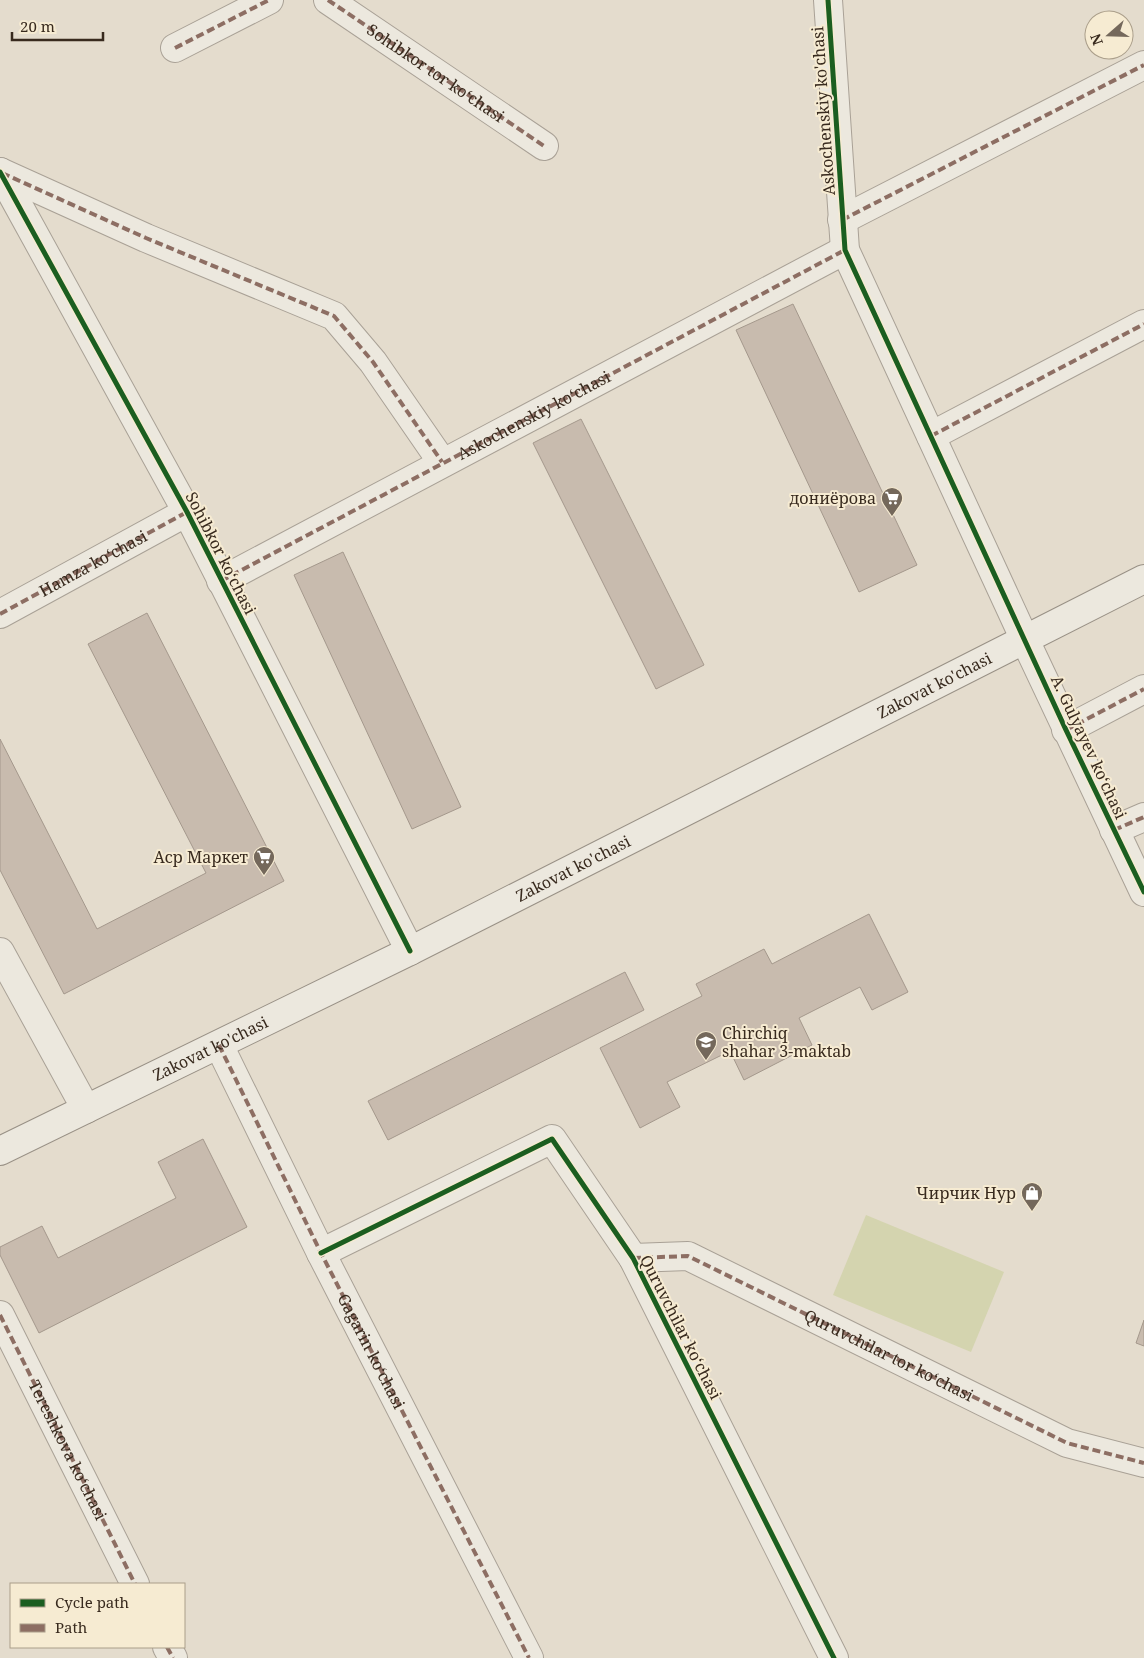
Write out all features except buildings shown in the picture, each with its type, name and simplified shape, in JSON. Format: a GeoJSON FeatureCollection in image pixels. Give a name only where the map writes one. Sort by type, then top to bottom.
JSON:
{"type":"FeatureCollection","features":[{"type":"Feature","properties":{"kind":"street"},"geometry":{"type":"LineString","coordinates":[[175,48],[269,0]]}},
{"type":"Feature","properties":{"kind":"street","name":"Sohibkor tor ko‘chasi"},"geometry":{"type":"LineString","coordinates":[[328,0],[544,146]]}},
{"type":"Feature","properties":{"kind":"street","name":"Askochenskiy ko'chasi"},"geometry":{"type":"LineString","coordinates":[[828,0],[842,220],[1144,65]]}},
{"type":"Feature","properties":{"kind":"street","name":"Sohibkor ko‘chasi"},"geometry":{"type":"LineString","coordinates":[[410,951],[187,512],[0,172],[146,238],[334,316],[373,362],[442,462]]}},
{"type":"Feature","properties":{"kind":"street","name":"A. Gulyayev ko‘chasi"},"geometry":{"type":"LineString","coordinates":[[842,220],[845,250],[1066,730],[1144,892]]}},
{"type":"Feature","properties":{"kind":"street","name":"Askochenskiy ko‘chasi"},"geometry":{"type":"LineString","coordinates":[[222,581],[442,462],[845,250]]}},
{"type":"Feature","properties":{"kind":"street"},"geometry":{"type":"LineString","coordinates":[[931,436],[1144,324]]}},
{"type":"Feature","properties":{"kind":"street","name":"Hamza ko‘chasi"},"geometry":{"type":"LineString","coordinates":[[0,614],[187,512]]}},
{"type":"Feature","properties":{"kind":"street","name":"Zakovat ko'chasi"},"geometry":{"type":"LineString","coordinates":[[0,1151],[410,951],[1144,580]]}},
{"type":"Feature","properties":{"kind":"street"},"geometry":{"type":"LineString","coordinates":[[1066,730],[1144,690]]}},
{"type":"Feature","properties":{"kind":"street"},"geometry":{"type":"LineString","coordinates":[[1114,830],[1144,816]]}},
{"type":"Feature","properties":{"kind":"street"},"geometry":{"type":"LineString","coordinates":[[0,952],[86,1109]]}},
{"type":"Feature","properties":{"kind":"street","name":"Gagarin ko‘chasi"},"geometry":{"type":"LineString","coordinates":[[219,1044],[321,1253],[529,1658]]}},
{"type":"Feature","properties":{"kind":"street","name":"Quruvchilar ko‘chasi"},"geometry":{"type":"LineString","coordinates":[[321,1253],[552,1139],[634,1258],[834,1658]]}},
{"type":"Feature","properties":{"kind":"street","name":"Quruvchilar tor ko‘chasi"},"geometry":{"type":"LineString","coordinates":[[634,1258],[688,1256],[1067,1443],[1144,1463]]}},
{"type":"Feature","properties":{"kind":"street","name":"Tereshkova ko‘chasi"},"geometry":{"type":"LineString","coordinates":[[0,1315],[135,1583]]}},
{"type":"Feature","properties":{"kind":"green space"},"geometry":{"type":"Polygon","coordinates":[[[866,1215],[1004,1272],[971,1352],[833,1295],[866,1215]]]}},
{"type":"Feature","properties":{"kind":"marked path"},"geometry":{"type":"LineString","coordinates":[[175,48],[269,0]]}},
{"type":"Feature","properties":{"kind":"marked path"},"geometry":{"type":"LineString","coordinates":[[328,0],[544,146]]}},
{"type":"Feature","properties":{"kind":"marked path"},"geometry":{"type":"LineString","coordinates":[[842,220],[1144,65]]}},
{"type":"Feature","properties":{"kind":"marked path"},"geometry":{"type":"LineString","coordinates":[[2,173],[146,238],[334,316],[373,362],[442,462]]}},
{"type":"Feature","properties":{"kind":"marked path"},"geometry":{"type":"LineString","coordinates":[[221,581],[845,250]]}},
{"type":"Feature","properties":{"kind":"marked path"},"geometry":{"type":"LineString","coordinates":[[931,436],[1144,324]]}},
{"type":"Feature","properties":{"kind":"marked path"},"geometry":{"type":"LineString","coordinates":[[0,614],[187,512]]}},
{"type":"Feature","properties":{"kind":"marked path"},"geometry":{"type":"LineString","coordinates":[[1066,730],[1144,689]]}},
{"type":"Feature","properties":{"kind":"marked path"},"geometry":{"type":"LineString","coordinates":[[1114,830],[1144,817]]}},
{"type":"Feature","properties":{"kind":"marked path"},"geometry":{"type":"LineString","coordinates":[[219,1045],[321,1253],[529,1658]]}},
{"type":"Feature","properties":{"kind":"marked path"},"geometry":{"type":"LineString","coordinates":[[633,1258],[688,1256],[1067,1443],[1144,1463]]}},
{"type":"Feature","properties":{"kind":"marked path"},"geometry":{"type":"LineString","coordinates":[[0,1315],[134,1583]]}},
{"type":"Feature","properties":{"kind":"marked path"},"geometry":{"type":"LineString","coordinates":[[168,1648],[173,1658]]}},
{"type":"Feature","properties":{"kind":"cycle path"},"geometry":{"type":"LineString","coordinates":[[828,0],[845,250],[1066,730],[1144,892]]}},
{"type":"Feature","properties":{"kind":"cycle path"},"geometry":{"type":"LineString","coordinates":[[0,172],[187,512],[410,951]]}},
{"type":"Feature","properties":{"kind":"cycle path"},"geometry":{"type":"LineString","coordinates":[[321,1253],[552,1139],[633,1258],[834,1658]]}},
{"type":"Feature","properties":{"kind":"place","name":"дониёрова"},"geometry":{"type":"Point","coordinates":[892,517]}},
{"type":"Feature","properties":{"kind":"place","name":"Аср Маркет"},"geometry":{"type":"Point","coordinates":[264,876]}},
{"type":"Feature","properties":{"kind":"place","name":"Chirchiq shahar 3-maktab"},"geometry":{"type":"Point","coordinates":[706,1061]}},
{"type":"Feature","properties":{"kind":"place","name":"Чирчик Нур"},"geometry":{"type":"Point","coordinates":[1032,1212]}}]}
